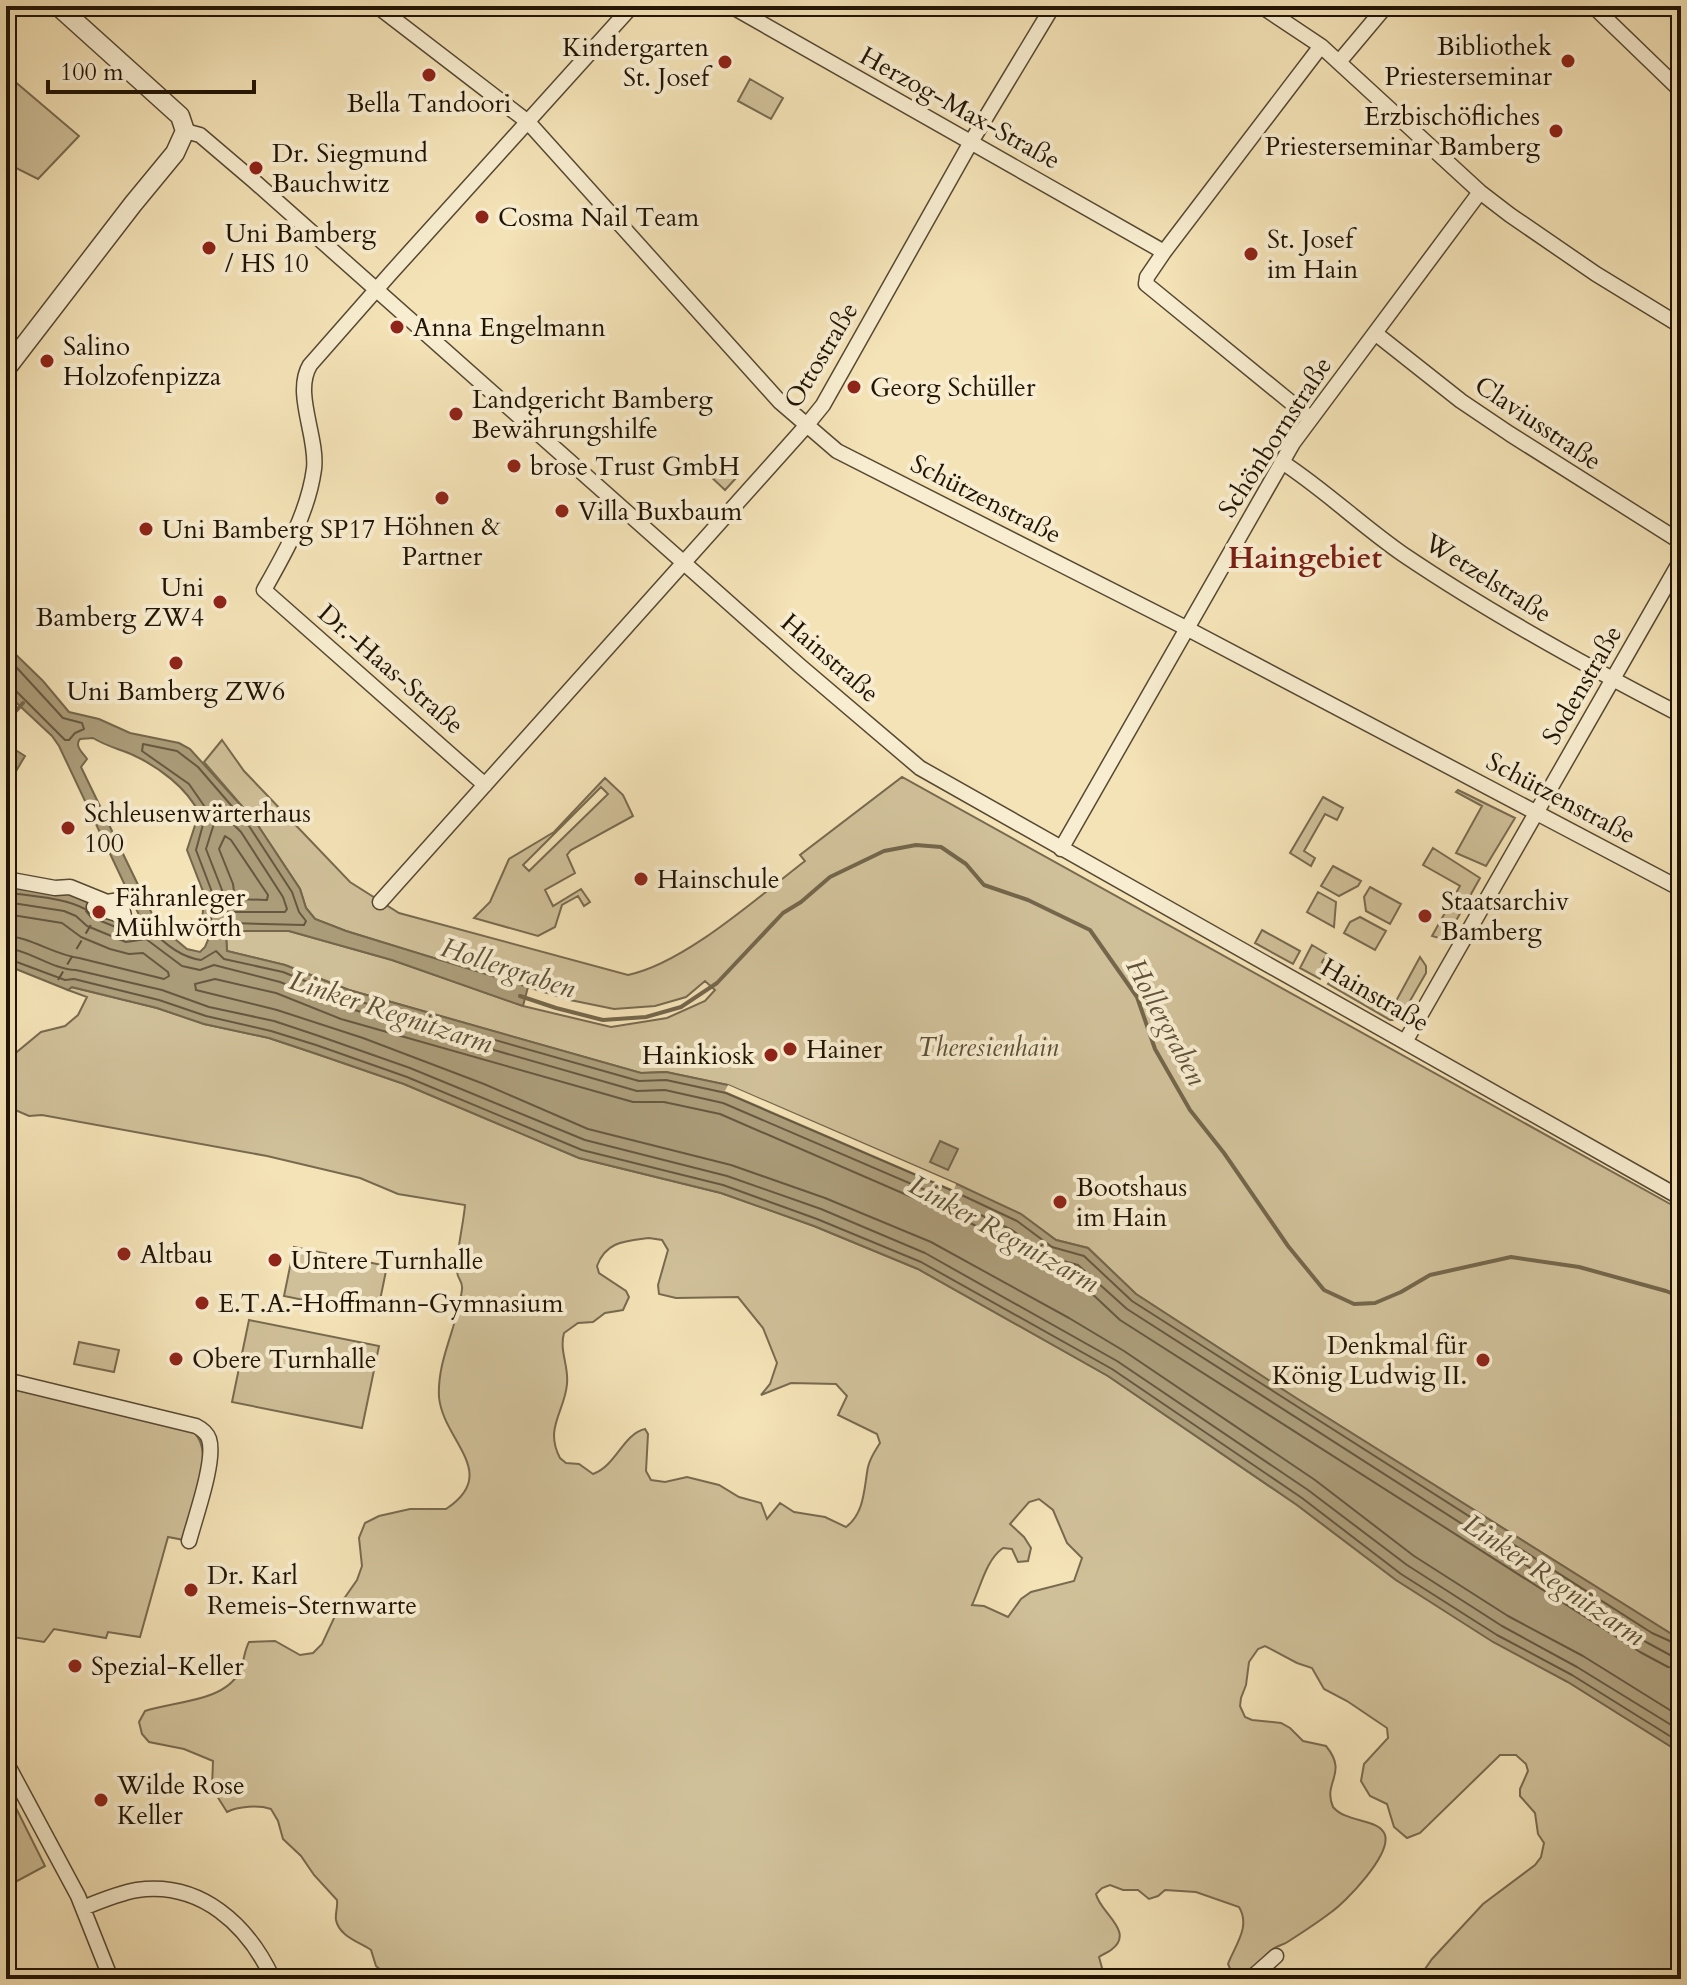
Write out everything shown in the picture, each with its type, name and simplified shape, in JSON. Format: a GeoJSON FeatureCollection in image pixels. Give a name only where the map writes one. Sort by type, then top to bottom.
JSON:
{"type":"FeatureCollection","features":[{"type":"Feature","properties":{"kind":"street","name":"Hainstraße"},"geometry":{"type":"LineString","coordinates":[[58,6],[180,116],[185,131],[200,135],[907,759],[1681,1198]]}},
{"type":"Feature","properties":{"kind":"street","name":"Schützenstraße"},"geometry":{"type":"LineString","coordinates":[[377,6],[528,122],[770,391],[837,451],[1186,628],[1681,889]]}},
{"type":"Feature","properties":{"kind":"street"},"geometry":{"type":"LineString","coordinates":[[376,289],[632,6]]}},
{"type":"Feature","properties":{"kind":"street","name":"Herzog-Max-Straße"},"geometry":{"type":"LineString","coordinates":[[731,6],[1164,252]]}},
{"type":"Feature","properties":{"kind":"street","name":"Ottostraße"},"geometry":{"type":"LineString","coordinates":[[380,902],[823,405],[971,142],[1053,6]]}},
{"type":"Feature","properties":{"kind":"street"},"geometry":{"type":"LineString","coordinates":[[1261,6],[1321,46],[1480,192],[1596,274],[1681,326]]}},
{"type":"Feature","properties":{"kind":"street"},"geometry":{"type":"LineString","coordinates":[[1339,62],[1386,6]]}},
{"type":"Feature","properties":{"kind":"street"},"geometry":{"type":"LineString","coordinates":[[1593,6],[1681,91]]}},
{"type":"Feature","properties":{"kind":"street"},"geometry":{"type":"LineString","coordinates":[[1674,6],[1681,14]]}},
{"type":"Feature","properties":{"kind":"street"},"geometry":{"type":"LineString","coordinates":[[1310,418],[1146,284],[1147,277],[1164,252],[1321,46]]}},
{"type":"Feature","properties":{"kind":"street"},"geometry":{"type":"LineString","coordinates":[[6,369],[175,153],[185,131]]}},
{"type":"Feature","properties":{"kind":"street","name":"Schönbornstraße"},"geometry":{"type":"LineString","coordinates":[[1061,849],[1310,418],[1480,192]]}},
{"type":"Feature","properties":{"kind":"street","name":"Dr.-Haas-Straße"},"geometry":{"type":"LineString","coordinates":[[376,289],[305,373],[303,380],[314,448],[314,472],[288,549],[264,590],[485,785]]}},
{"type":"Feature","properties":{"kind":"street","name":"Claviusstraße"},"geometry":{"type":"LineString","coordinates":[[1375,333],[1461,401],[1681,542]]}},
{"type":"Feature","properties":{"kind":"street","name":"Wetzelstraße"},"geometry":{"type":"LineString","coordinates":[[1282,462],[1444,582],[1613,680],[1681,715]]}},
{"type":"Feature","properties":{"kind":"street","name":"Sodenstraße"},"geometry":{"type":"LineString","coordinates":[[1405,1042],[1681,560]]}},
{"type":"Feature","properties":{"kind":"street"},"geometry":{"type":"LineString","coordinates":[[6,879],[55,888],[70,887],[107,902],[120,900],[124,916],[94,907]]}},
{"type":"Feature","properties":{"kind":"street"},"geometry":{"type":"LineString","coordinates":[[6,1380],[203,1430],[208,1435],[211,1449],[206,1481],[189,1541]]}},
{"type":"Feature","properties":{"kind":"street"},"geometry":{"type":"LineString","coordinates":[[6,1762],[83,1908],[111,1979]]}},
{"type":"Feature","properties":{"kind":"street"},"geometry":{"type":"LineString","coordinates":[[83,1908],[136,1890],[159,1889],[196,1897],[215,1907],[244,1931],[273,1979]]}},
{"type":"Feature","properties":{"kind":"street"},"geometry":{"type":"LineString","coordinates":[[1250,1979],[1276,1956]]}},
{"type":"Feature","properties":{"kind":"green space"},"geometry":{"type":"Polygon","coordinates":[[[6,74],[79,136],[38,179],[6,163],[6,74]]]}},
{"type":"Feature","properties":{"kind":"green space"},"geometry":{"type":"Polygon","coordinates":[[[750,79],[783,98],[771,119],[738,101],[750,79]]]}},
{"type":"Feature","properties":{"kind":"green space"},"geometry":{"type":"Polygon","coordinates":[[[721,462],[737,477],[725,490],[709,475],[721,462]]]}},
{"type":"Feature","properties":{"kind":"green space","name":"Theresienhain"},"geometry":{"type":"Polygon","coordinates":[[[222,740],[244,771],[350,882],[399,913],[628,975],[673,957],[720,927],[805,861],[800,855],[902,777],[1681,1210],[1681,1640],[1136,1294],[1088,1248],[1056,1240],[1021,1214],[727,1085],[666,1072],[641,1073],[349,990],[285,965],[227,951],[226,933],[230,931],[289,931],[392,960],[523,1006],[611,1027],[667,1018],[705,1001],[715,990],[705,981],[686,997],[655,1006],[614,1009],[570,1000],[315,919],[306,908],[300,889],[255,821],[204,762],[222,740]]]}},
{"type":"Feature","properties":{"kind":"green space"},"geometry":{"type":"Polygon","coordinates":[[[605,778],[623,795],[633,816],[567,855],[575,873],[545,890],[553,906],[581,889],[590,902],[584,906],[578,896],[562,905],[555,927],[538,936],[474,918],[490,902],[509,859],[554,832],[605,778]],[[601,787],[523,865],[529,871],[608,794],[601,787]]]}},
{"type":"Feature","properties":{"kind":"green space"},"geometry":{"type":"Polygon","coordinates":[[[1458,790],[1515,818],[1486,866],[1456,853],[1482,806],[1456,792],[1458,790]]]}},
{"type":"Feature","properties":{"kind":"green space"},"geometry":{"type":"Polygon","coordinates":[[[1323,797],[1343,808],[1337,820],[1325,814],[1304,851],[1315,858],[1311,866],[1290,853],[1323,797]]]}},
{"type":"Feature","properties":{"kind":"green space"},"geometry":{"type":"Polygon","coordinates":[[[1433,848],[1480,878],[1448,935],[1442,939],[1432,936],[1460,886],[1423,865],[1433,848]]]}},
{"type":"Feature","properties":{"kind":"green space"},"geometry":{"type":"Polygon","coordinates":[[[1333,866],[1361,881],[1358,886],[1339,896],[1321,886],[1333,866]]]}},
{"type":"Feature","properties":{"kind":"green space"},"geometry":{"type":"Polygon","coordinates":[[[1370,887],[1401,904],[1390,924],[1366,911],[1364,897],[1370,887]]]}},
{"type":"Feature","properties":{"kind":"green space"},"geometry":{"type":"Polygon","coordinates":[[[1318,892],[1336,902],[1334,927],[1307,912],[1318,892]]]}},
{"type":"Feature","properties":{"kind":"green space"},"geometry":{"type":"Polygon","coordinates":[[[1360,917],[1386,931],[1375,950],[1344,933],[1350,922],[1360,917]]]}},
{"type":"Feature","properties":{"kind":"green space"},"geometry":{"type":"Polygon","coordinates":[[[1262,930],[1300,951],[1293,964],[1255,943],[1262,930]]]}},
{"type":"Feature","properties":{"kind":"green space"},"geometry":{"type":"Polygon","coordinates":[[[1312,945],[1327,954],[1322,962],[1327,966],[1320,979],[1300,968],[1312,945]]]}},
{"type":"Feature","properties":{"kind":"green space"},"geometry":{"type":"Polygon","coordinates":[[[1420,957],[1426,966],[1426,973],[1399,1020],[1390,1020],[1328,984],[1337,971],[1395,1003],[1420,957]]]}},
{"type":"Feature","properties":{"kind":"green space"},"geometry":{"type":"Polygon","coordinates":[[[71,987],[157,1008],[204,1024],[269,1038],[404,1084],[579,1158],[721,1193],[814,1226],[918,1269],[1108,1376],[1297,1505],[1396,1580],[1681,1753],[1681,1979],[1418,1979],[1432,1959],[1483,1904],[1535,1865],[1541,1857],[1544,1843],[1538,1834],[1535,1813],[1520,1796],[1528,1771],[1526,1764],[1516,1755],[1500,1755],[1420,1833],[1407,1838],[1394,1827],[1387,1804],[1370,1796],[1361,1781],[1364,1764],[1388,1738],[1387,1728],[1324,1689],[1312,1668],[1265,1646],[1258,1649],[1249,1662],[1240,1706],[1245,1717],[1281,1723],[1303,1741],[1326,1746],[1335,1764],[1330,1791],[1333,1807],[1346,1816],[1382,1830],[1385,1844],[1366,1877],[1337,1907],[1273,1949],[1245,1972],[1232,1973],[1228,1964],[1243,1929],[1239,1907],[1196,1892],[1165,1890],[1149,1899],[1138,1890],[1123,1890],[1110,1885],[1096,1894],[1120,1936],[1111,1950],[1099,1957],[1105,1979],[391,1979],[376,1966],[371,1950],[350,1938],[338,1926],[337,1900],[283,1839],[271,1809],[249,1807],[227,1812],[212,1788],[213,1761],[184,1749],[149,1742],[142,1734],[139,1722],[145,1711],[197,1699],[222,1689],[240,1671],[249,1642],[275,1641],[300,1655],[313,1653],[322,1644],[341,1603],[357,1580],[362,1566],[359,1538],[365,1523],[379,1516],[410,1509],[446,1509],[462,1496],[469,1482],[469,1469],[443,1413],[439,1383],[462,1289],[457,1266],[465,1205],[398,1194],[360,1178],[267,1156],[42,1115],[29,1116],[6,1106],[6,1061],[41,1032],[65,1026],[78,1015],[87,997],[68,990],[71,987]],[[649,1238],[611,1247],[597,1266],[599,1273],[626,1291],[629,1297],[623,1310],[605,1313],[593,1322],[578,1323],[564,1333],[567,1384],[554,1438],[560,1458],[566,1463],[579,1464],[593,1474],[608,1464],[631,1437],[645,1429],[648,1434],[646,1471],[651,1480],[665,1482],[687,1477],[719,1485],[739,1497],[761,1503],[767,1519],[780,1503],[794,1512],[825,1517],[846,1527],[860,1507],[869,1464],[880,1443],[877,1434],[838,1415],[847,1396],[836,1384],[791,1383],[761,1395],[770,1384],[777,1363],[763,1328],[738,1297],[676,1298],[659,1294],[658,1285],[668,1250],[662,1240],[649,1238]],[[1039,1499],[1029,1502],[1010,1524],[1031,1548],[1028,1561],[1018,1562],[1012,1549],[1003,1548],[988,1566],[972,1605],[984,1606],[1008,1617],[1021,1599],[1031,1592],[1074,1581],[1082,1558],[1067,1543],[1053,1510],[1039,1499]]]}},
{"type":"Feature","properties":{"kind":"green space"},"geometry":{"type":"Polygon","coordinates":[[[294,1247],[387,1266],[377,1315],[284,1296],[294,1247]]]}},
{"type":"Feature","properties":{"kind":"green space"},"geometry":{"type":"Polygon","coordinates":[[[249,1320],[379,1346],[362,1428],[232,1402],[249,1320]]]}},
{"type":"Feature","properties":{"kind":"green space"},"geometry":{"type":"Polygon","coordinates":[[[79,1342],[119,1350],[114,1372],[74,1364],[79,1342]]]}},
{"type":"Feature","properties":{"kind":"green space"},"geometry":{"type":"Polygon","coordinates":[[[15,1389],[193,1432],[200,1441],[203,1468],[192,1515],[184,1540],[168,1537],[140,1637],[108,1632],[106,1638],[54,1629],[44,1642],[6,1636],[6,1442],[15,1389]]]}},
{"type":"Feature","properties":{"kind":"green space"},"geometry":{"type":"Polygon","coordinates":[[[6,1788],[45,1866],[6,1887],[6,1788]]]}},
{"type":"Feature","properties":{"kind":"water","name":"Linker Regnitzarm"},"geometry":{"type":"Polygon","coordinates":[[[6,645],[69,712],[99,719],[130,733],[179,743],[190,749],[255,821],[300,889],[306,908],[315,919],[528,987],[523,1006],[392,960],[289,931],[230,931],[226,933],[227,951],[285,965],[349,990],[641,1073],[666,1072],[728,1085],[1021,1214],[1056,1240],[1088,1248],[1136,1294],[1681,1640],[1681,1753],[1568,1682],[1493,1642],[1396,1580],[1297,1505],[1108,1376],[918,1269],[814,1226],[721,1193],[579,1158],[404,1084],[269,1038],[204,1024],[157,1008],[72,987],[68,990],[6,965],[6,884],[82,898],[131,925],[138,922],[140,917],[59,746],[6,693],[6,645]],[[93,738],[78,742],[87,759],[81,767],[157,924],[187,949],[200,952],[211,933],[204,930],[202,924],[204,894],[187,850],[199,813],[180,787],[162,772],[133,755],[93,738]]]}},
{"type":"Feature","properties":{"kind":"water"},"geometry":{"type":"Polygon","coordinates":[[[6,744],[25,756],[6,788],[6,744]]]}},
{"type":"Feature","properties":{"kind":"water"},"geometry":{"type":"Polygon","coordinates":[[[940,1141],[958,1149],[948,1170],[930,1162],[940,1141]]]}},
{"type":"Feature","properties":{"kind":"pier"},"geometry":{"type":"Polygon","coordinates":[[[728,1085],[956,1184],[954,1190],[725,1091],[728,1085]]]}},
{"type":"Feature","properties":{"kind":"waterway"},"geometry":{"type":"LineString","coordinates":[[15,712],[23,703]]}},
{"type":"Feature","properties":{"kind":"waterway","name":"Hollergraben"},"geometry":{"type":"LineString","coordinates":[[520,996],[603,1020],[646,1017],[681,1007],[717,983],[783,913],[830,877],[884,851],[916,845],[941,847],[966,864],[984,885],[1028,900],[1090,930],[1137,997],[1155,1049],[1190,1110],[1224,1153],[1288,1246],[1324,1290],[1354,1304],[1375,1303],[1430,1275],[1511,1257],[1579,1267],[1681,1297]]}},
{"type":"Feature","properties":{"kind":"ferry route"},"geometry":{"type":"LineString","coordinates":[[58,980],[98,913]]}},
{"type":"Feature","properties":{"kind":"place","name":"Bibliothek Priesterseminar"},"geometry":{"type":"Point","coordinates":[1568,61]}},
{"type":"Feature","properties":{"kind":"place","name":"Kindergarten St. Josef"},"geometry":{"type":"Point","coordinates":[725,62]}},
{"type":"Feature","properties":{"kind":"place","name":"Bella Tandoori"},"geometry":{"type":"Point","coordinates":[429,75]}},
{"type":"Feature","properties":{"kind":"place","name":"Erzbischöfliches Priesterseminar Bamberg"},"geometry":{"type":"Point","coordinates":[1556,131]}},
{"type":"Feature","properties":{"kind":"place","name":"Dr. Siegmund Bauchwitz"},"geometry":{"type":"Point","coordinates":[256,168]}},
{"type":"Feature","properties":{"kind":"place","name":"Cosma Nail Team"},"geometry":{"type":"Point","coordinates":[482,217]}},
{"type":"Feature","properties":{"kind":"place","name":"Uni Bamberg / HS 10"},"geometry":{"type":"Point","coordinates":[209,248]}},
{"type":"Feature","properties":{"kind":"place","name":"St. Josef im Hain"},"geometry":{"type":"Point","coordinates":[1251,254]}},
{"type":"Feature","properties":{"kind":"place","name":"Anna Engelmann"},"geometry":{"type":"Point","coordinates":[397,327]}},
{"type":"Feature","properties":{"kind":"place","name":"Salino Holzofenpizza"},"geometry":{"type":"Point","coordinates":[47,361]}},
{"type":"Feature","properties":{"kind":"place","name":"Georg Schüller"},"geometry":{"type":"Point","coordinates":[854,387]}},
{"type":"Feature","properties":{"kind":"place","name":"Landgericht Bamberg Bewährungshilfe"},"geometry":{"type":"Point","coordinates":[456,414]}},
{"type":"Feature","properties":{"kind":"place","name":"brose Trust GmbH"},"geometry":{"type":"Point","coordinates":[514,466]}},
{"type":"Feature","properties":{"kind":"place","name":"Höhnen & Partner"},"geometry":{"type":"Point","coordinates":[442,498]}},
{"type":"Feature","properties":{"kind":"place","name":"Villa Buxbaum"},"geometry":{"type":"Point","coordinates":[562,511]}},
{"type":"Feature","properties":{"kind":"place","name":"Uni Bamberg SP17"},"geometry":{"type":"Point","coordinates":[146,529]}},
{"type":"Feature","properties":{"kind":"place","name":"Uni Bamberg ZW4"},"geometry":{"type":"Point","coordinates":[220,602]}},
{"type":"Feature","properties":{"kind":"place","name":"Uni Bamberg ZW6"},"geometry":{"type":"Point","coordinates":[176,663]}},
{"type":"Feature","properties":{"kind":"place","name":"Schleusenwärterhaus 100"},"geometry":{"type":"Point","coordinates":[68,828]}},
{"type":"Feature","properties":{"kind":"place","name":"Hainschule"},"geometry":{"type":"Point","coordinates":[641,879]}},
{"type":"Feature","properties":{"kind":"place","name":"Fähranleger Mühlwörth"},"geometry":{"type":"Point","coordinates":[99,912]}},
{"type":"Feature","properties":{"kind":"place","name":"Staatsarchiv Bamberg"},"geometry":{"type":"Point","coordinates":[1425,916]}},
{"type":"Feature","properties":{"kind":"place","name":"Hainer"},"geometry":{"type":"Point","coordinates":[790,1049]}},
{"type":"Feature","properties":{"kind":"place","name":"Hainkiosk"},"geometry":{"type":"Point","coordinates":[771,1055]}},
{"type":"Feature","properties":{"kind":"place","name":"Bootshaus im Hain"},"geometry":{"type":"Point","coordinates":[1060,1202]}},
{"type":"Feature","properties":{"kind":"place","name":"Altbau"},"geometry":{"type":"Point","coordinates":[124,1254]}},
{"type":"Feature","properties":{"kind":"place","name":"Untere Turnhalle"},"geometry":{"type":"Point","coordinates":[275,1260]}},
{"type":"Feature","properties":{"kind":"place","name":"E.T.A.-Hoffmann-Gymnasium"},"geometry":{"type":"Point","coordinates":[202,1303]}},
{"type":"Feature","properties":{"kind":"place","name":"Obere Turnhalle"},"geometry":{"type":"Point","coordinates":[176,1359]}},
{"type":"Feature","properties":{"kind":"place","name":"Denkmal für König Ludwig II."},"geometry":{"type":"Point","coordinates":[1483,1360]}},
{"type":"Feature","properties":{"kind":"place","name":"Dr. Karl Remeis-Sternwarte"},"geometry":{"type":"Point","coordinates":[191,1590]}},
{"type":"Feature","properties":{"kind":"place","name":"Spezial-Keller"},"geometry":{"type":"Point","coordinates":[75,1666]}},
{"type":"Feature","properties":{"kind":"place","name":"Wilde Rose Keller"},"geometry":{"type":"Point","coordinates":[101,1800]}},
{"type":"Feature","properties":{"kind":"district","name":"Haingebiet"},"geometry":{"type":"Point","coordinates":[1305,558]}}]}
